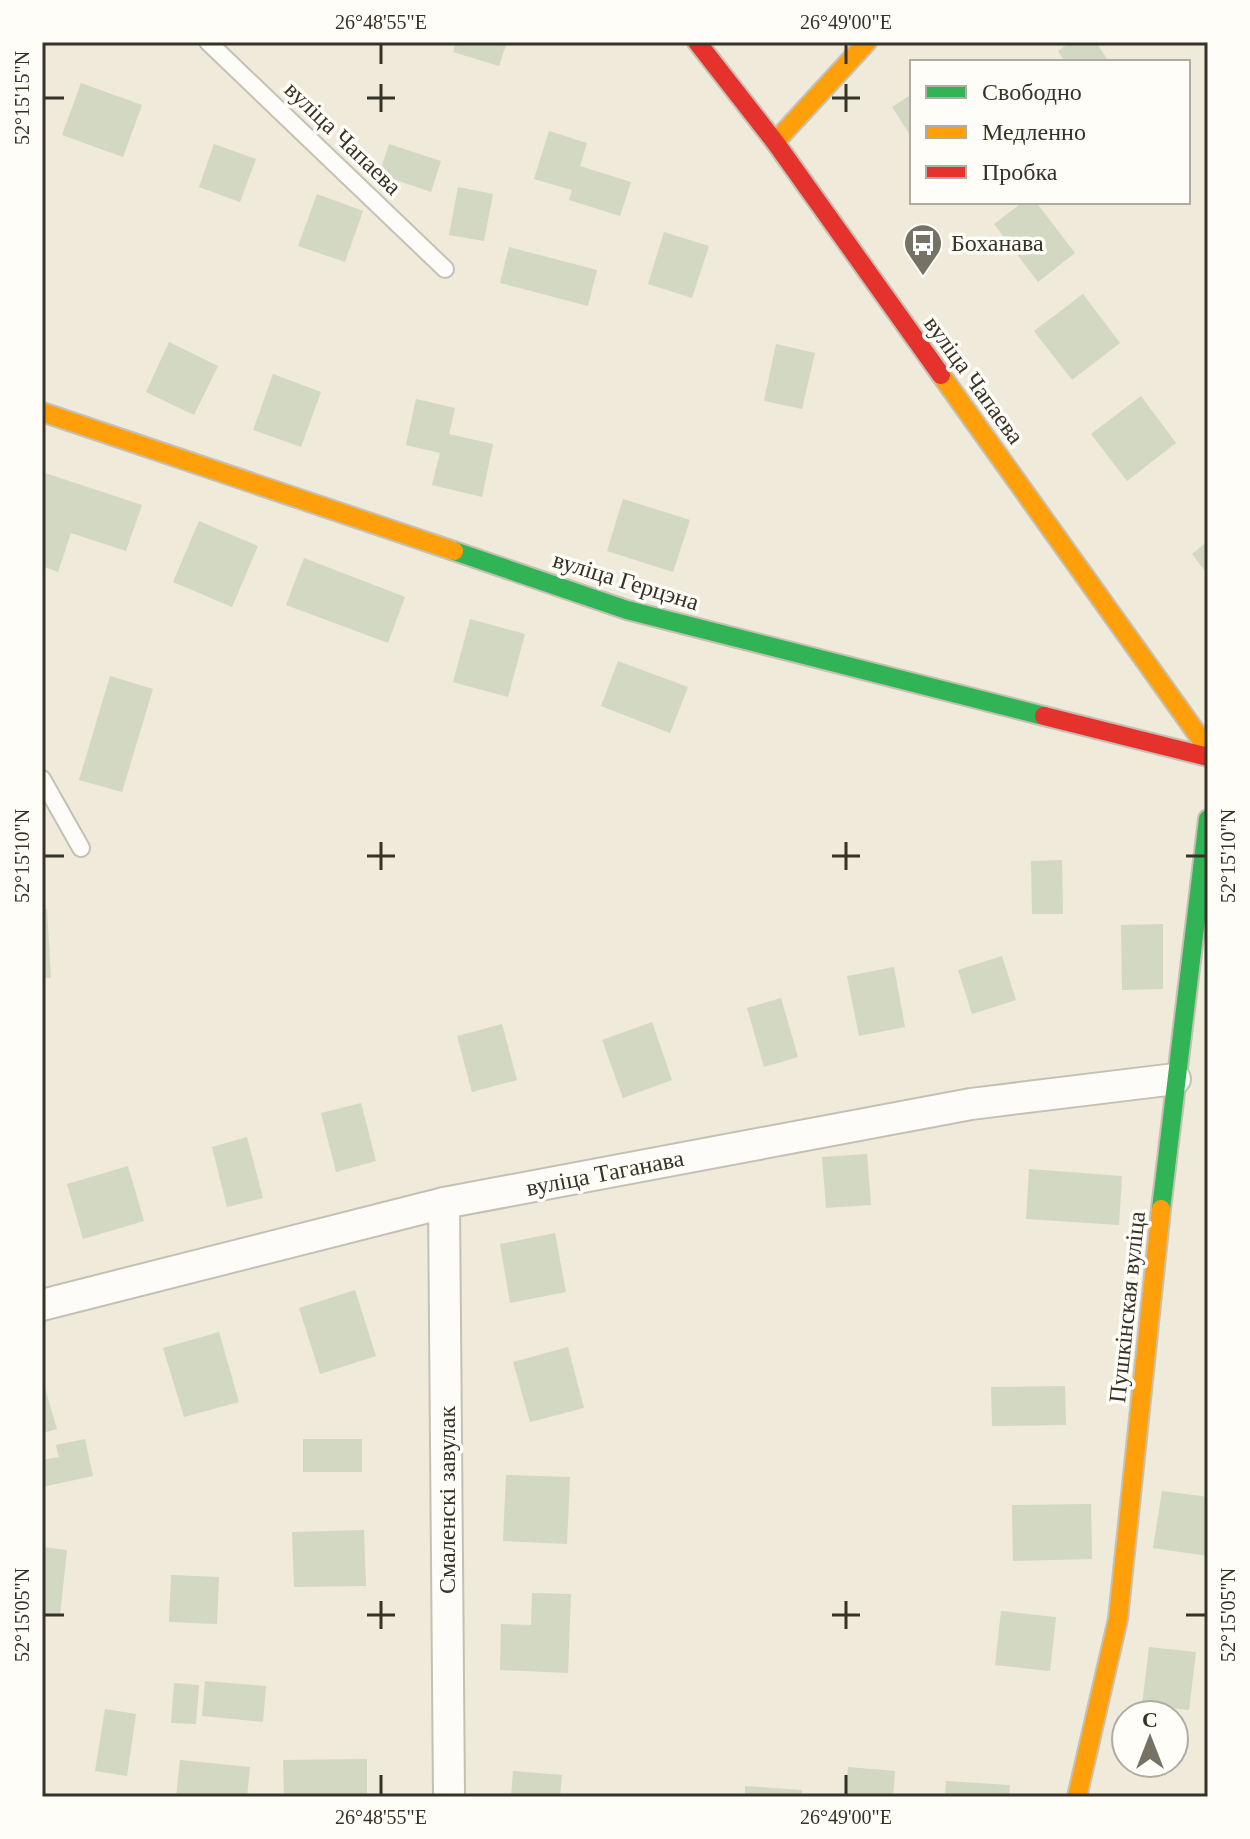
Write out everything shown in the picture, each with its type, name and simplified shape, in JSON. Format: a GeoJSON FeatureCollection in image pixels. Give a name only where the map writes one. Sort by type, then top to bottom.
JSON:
{"type":"FeatureCollection","features":[{"type":"Feature","properties":{"kind":"street","name":"вуліца Чапаева"},"geometry":{"type":"LineString","coordinates":[[697,42],[775,142],[1208,749]]}},
{"type":"Feature","properties":{"kind":"street"},"geometry":{"type":"LineString","coordinates":[[775,142],[867,42]]}},
{"type":"Feature","properties":{"kind":"street","name":"вуліца Герцэна"},"geometry":{"type":"LineString","coordinates":[[42,412],[627,610],[1208,757]]}},
{"type":"Feature","properties":{"kind":"street","name":"Пушкінская вуліца"},"geometry":{"type":"LineString","coordinates":[[1077,1797],[1118,1619],[1175,1079],[1208,819]]}},
{"type":"Feature","properties":{"kind":"street","name":"вуліца Таганава"},"geometry":{"type":"LineString","coordinates":[[42,1305],[444,1203],[971,1104],[1175,1079]]}},
{"type":"Feature","properties":{"kind":"street","name":"Смаленскі завулак"},"geometry":{"type":"LineString","coordinates":[[444,1203],[449,1797]]}},
{"type":"Feature","properties":{"kind":"lane","name":"вуліца Чапаева"},"geometry":{"type":"LineString","coordinates":[[208,42],[445,269]]}},
{"type":"Feature","properties":{"kind":"lane"},"geometry":{"type":"LineString","coordinates":[[42,779],[81,848]]}},
{"type":"Feature","properties":{"kind":"building"},"geometry":{"type":"Polygon","coordinates":[[[456,42],[507,42],[499,66],[453,52],[456,42]]]}},
{"type":"Feature","properties":{"kind":"building"},"geometry":{"type":"Polygon","coordinates":[[[1070,42],[1096,42],[1108,60],[1064,60],[1058,51],[1070,42]]]}},
{"type":"Feature","properties":{"kind":"building"},"geometry":{"type":"Polygon","coordinates":[[[81,83],[142,105],[123,157],[62,135],[81,83]]]}},
{"type":"Feature","properties":{"kind":"building"},"geometry":{"type":"Polygon","coordinates":[[[910,95],[910,135],[892,107],[910,95]]]}},
{"type":"Feature","properties":{"kind":"building"},"geometry":{"type":"Polygon","coordinates":[[[549,131],[587,143],[580,166],[631,182],[620,216],[569,200],[572,190],[534,179],[549,131]]]}},
{"type":"Feature","properties":{"kind":"building"},"geometry":{"type":"Polygon","coordinates":[[[214,144],[256,159],[240,202],[199,187],[214,144]]]}},
{"type":"Feature","properties":{"kind":"building"},"geometry":{"type":"Polygon","coordinates":[[[389,144],[441,161],[431,192],[379,174],[389,144]]]}},
{"type":"Feature","properties":{"kind":"building"},"geometry":{"type":"Polygon","coordinates":[[[458,187],[493,194],[484,241],[449,235],[458,187]]]}},
{"type":"Feature","properties":{"kind":"building"},"geometry":{"type":"Polygon","coordinates":[[[317,194],[363,211],[345,262],[298,246],[317,194]]]}},
{"type":"Feature","properties":{"kind":"building"},"geometry":{"type":"Polygon","coordinates":[[[1020,204],[1038,204],[1075,253],[1038,282],[994,224],[1020,204]]]}},
{"type":"Feature","properties":{"kind":"building"},"geometry":{"type":"Polygon","coordinates":[[[664,232],[709,246],[692,298],[648,284],[664,232]]]}},
{"type":"Feature","properties":{"kind":"building"},"geometry":{"type":"Polygon","coordinates":[[[509,247],[597,270],[588,306],[500,283],[509,247]]]}},
{"type":"Feature","properties":{"kind":"building"},"geometry":{"type":"Polygon","coordinates":[[[1083,294],[1120,343],[1072,380],[1034,331],[1083,294]]]}},
{"type":"Feature","properties":{"kind":"building"},"geometry":{"type":"Polygon","coordinates":[[[169,342],[218,366],[194,415],[146,392],[169,342]]]}},
{"type":"Feature","properties":{"kind":"building"},"geometry":{"type":"Polygon","coordinates":[[[776,344],[815,353],[802,409],[764,401],[776,344]]]}},
{"type":"Feature","properties":{"kind":"building"},"geometry":{"type":"Polygon","coordinates":[[[273,374],[321,392],[301,447],[253,430],[273,374]]]}},
{"type":"Feature","properties":{"kind":"building"},"geometry":{"type":"Polygon","coordinates":[[[1141,396],[1176,443],[1127,481],[1091,434],[1141,396]]]}},
{"type":"Feature","properties":{"kind":"building"},"geometry":{"type":"Polygon","coordinates":[[[416,399],[455,408],[449,434],[493,444],[482,497],[432,485],[440,453],[406,445],[416,399]]]}},
{"type":"Feature","properties":{"kind":"building"},"geometry":{"type":"Polygon","coordinates":[[[42,472],[142,505],[126,551],[71,533],[58,572],[42,566],[42,472]]]}},
{"type":"Feature","properties":{"kind":"building"},"geometry":{"type":"Polygon","coordinates":[[[623,499],[690,520],[673,572],[607,551],[623,499]]]}},
{"type":"Feature","properties":{"kind":"building"},"geometry":{"type":"Polygon","coordinates":[[[199,521],[258,546],[232,607],[173,582],[199,521]]]}},
{"type":"Feature","properties":{"kind":"building"},"geometry":{"type":"Polygon","coordinates":[[[1208,541],[1208,575],[1192,554],[1208,541]]]}},
{"type":"Feature","properties":{"kind":"building"},"geometry":{"type":"Polygon","coordinates":[[[304,558],[405,597],[388,643],[286,605],[304,558]]]}},
{"type":"Feature","properties":{"kind":"building"},"geometry":{"type":"Polygon","coordinates":[[[470,619],[525,634],[508,697],[453,682],[470,619]]]}},
{"type":"Feature","properties":{"kind":"building"},"geometry":{"type":"Polygon","coordinates":[[[618,661],[688,687],[670,733],[601,706],[618,661]]]}},
{"type":"Feature","properties":{"kind":"building"},"geometry":{"type":"Polygon","coordinates":[[[110,676],[153,689],[122,792],[79,780],[110,676]]]}},
{"type":"Feature","properties":{"kind":"building"},"geometry":{"type":"Polygon","coordinates":[[[1062,860],[1063,914],[1032,914],[1031,861],[1062,860]]]}},
{"type":"Feature","properties":{"kind":"building"},"geometry":{"type":"Polygon","coordinates":[[[42,909],[47,909],[51,978],[42,978],[42,909]]]}},
{"type":"Feature","properties":{"kind":"building"},"geometry":{"type":"Polygon","coordinates":[[[1163,924],[1163,989],[1122,990],[1121,925],[1163,924]]]}},
{"type":"Feature","properties":{"kind":"building"},"geometry":{"type":"Polygon","coordinates":[[[1002,956],[1016,1000],[972,1014],[958,970],[1002,956]]]}},
{"type":"Feature","properties":{"kind":"building"},"geometry":{"type":"Polygon","coordinates":[[[894,967],[905,1027],[859,1036],[847,976],[894,967]]]}},
{"type":"Feature","properties":{"kind":"building"},"geometry":{"type":"Polygon","coordinates":[[[781,998],[798,1057],[764,1067],[747,1008],[781,998]]]}},
{"type":"Feature","properties":{"kind":"building"},"geometry":{"type":"Polygon","coordinates":[[[652,1022],[672,1080],[623,1098],[602,1040],[652,1022]]]}},
{"type":"Feature","properties":{"kind":"building"},"geometry":{"type":"Polygon","coordinates":[[[502,1024],[517,1080],[472,1092],[457,1036],[502,1024]]]}},
{"type":"Feature","properties":{"kind":"building"},"geometry":{"type":"Polygon","coordinates":[[[361,1103],[376,1161],[336,1172],[321,1113],[361,1103]]]}},
{"type":"Feature","properties":{"kind":"building"},"geometry":{"type":"Polygon","coordinates":[[[247,1137],[263,1198],[227,1207],[212,1147],[247,1137]]]}},
{"type":"Feature","properties":{"kind":"building"},"geometry":{"type":"Polygon","coordinates":[[[867,1154],[871,1205],[826,1208],[822,1157],[867,1154]]]}},
{"type":"Feature","properties":{"kind":"building"},"geometry":{"type":"Polygon","coordinates":[[[128,1166],[144,1221],[83,1239],[67,1184],[128,1166]]]}},
{"type":"Feature","properties":{"kind":"building"},"geometry":{"type":"Polygon","coordinates":[[[1029,1169],[1122,1176],[1119,1225],[1026,1219],[1029,1169]]]}},
{"type":"Feature","properties":{"kind":"building"},"geometry":{"type":"Polygon","coordinates":[[[555,1233],[566,1292],[510,1303],[500,1244],[555,1233]]]}},
{"type":"Feature","properties":{"kind":"building"},"geometry":{"type":"Polygon","coordinates":[[[355,1290],[376,1356],[320,1374],[299,1308],[355,1290]]]}},
{"type":"Feature","properties":{"kind":"building"},"geometry":{"type":"Polygon","coordinates":[[[219,1332],[239,1402],[184,1417],[163,1348],[219,1332]]]}},
{"type":"Feature","properties":{"kind":"building"},"geometry":{"type":"Polygon","coordinates":[[[568,1347],[584,1408],[530,1422],[513,1362],[568,1347]]]}},
{"type":"Feature","properties":{"kind":"building"},"geometry":{"type":"Polygon","coordinates":[[[42,1378],[57,1429],[42,1433],[42,1378]]]}},
{"type":"Feature","properties":{"kind":"building"},"geometry":{"type":"Polygon","coordinates":[[[1065,1386],[1066,1425],[992,1426],[991,1387],[1065,1386]]]}},
{"type":"Feature","properties":{"kind":"building"},"geometry":{"type":"Polygon","coordinates":[[[85,1439],[93,1476],[42,1487],[42,1460],[59,1457],[56,1445],[85,1439]]]}},
{"type":"Feature","properties":{"kind":"building"},"geometry":{"type":"Polygon","coordinates":[[[303,1439],[362,1439],[362,1472],[303,1472],[303,1439]]]}},
{"type":"Feature","properties":{"kind":"building"},"geometry":{"type":"Polygon","coordinates":[[[506,1475],[570,1477],[567,1544],[503,1541],[506,1475]]]}},
{"type":"Feature","properties":{"kind":"building"},"geometry":{"type":"Polygon","coordinates":[[[1162,1491],[1208,1497],[1208,1556],[1153,1548],[1162,1491]]]}},
{"type":"Feature","properties":{"kind":"building"},"geometry":{"type":"Polygon","coordinates":[[[1091,1504],[1092,1559],[1013,1561],[1012,1505],[1091,1504]]]}},
{"type":"Feature","properties":{"kind":"building"},"geometry":{"type":"Polygon","coordinates":[[[364,1530],[366,1586],[294,1587],[292,1532],[364,1530]]]}},
{"type":"Feature","properties":{"kind":"building"},"geometry":{"type":"Polygon","coordinates":[[[42,1547],[67,1550],[60,1615],[42,1613],[42,1547]]]}},
{"type":"Feature","properties":{"kind":"building"},"geometry":{"type":"Polygon","coordinates":[[[171,1575],[219,1577],[217,1624],[169,1622],[171,1575]]]}},
{"type":"Feature","properties":{"kind":"building"},"geometry":{"type":"Polygon","coordinates":[[[532,1593],[571,1594],[568,1673],[500,1670],[501,1624],[531,1625],[532,1593]]]}},
{"type":"Feature","properties":{"kind":"building"},"geometry":{"type":"Polygon","coordinates":[[[1001,1611],[1056,1617],[1050,1671],[995,1665],[1001,1611]]]}},
{"type":"Feature","properties":{"kind":"building"},"geometry":{"type":"Polygon","coordinates":[[[1149,1647],[1196,1652],[1190,1702],[1190,1699],[1143,1699],[1149,1647]]]}},
{"type":"Feature","properties":{"kind":"building"},"geometry":{"type":"Polygon","coordinates":[[[205,1681],[266,1686],[263,1722],[202,1716],[205,1681]]]}},
{"type":"Feature","properties":{"kind":"building"},"geometry":{"type":"Polygon","coordinates":[[[174,1683],[199,1685],[196,1724],[171,1723],[174,1683]]]}},
{"type":"Feature","properties":{"kind":"building"},"geometry":{"type":"Polygon","coordinates":[[[105,1709],[136,1714],[127,1776],[95,1771],[105,1709]]]}},
{"type":"Feature","properties":{"kind":"building"},"geometry":{"type":"Polygon","coordinates":[[[367,1759],[367,1797],[284,1797],[283,1760],[367,1759]]]}},
{"type":"Feature","properties":{"kind":"building"},"geometry":{"type":"Polygon","coordinates":[[[180,1760],[250,1767],[247,1797],[176,1797],[180,1760]]]}},
{"type":"Feature","properties":{"kind":"building"},"geometry":{"type":"Polygon","coordinates":[[[848,1767],[895,1771],[893,1797],[845,1797],[848,1767]]]}},
{"type":"Feature","properties":{"kind":"building"},"geometry":{"type":"Polygon","coordinates":[[[513,1771],[562,1775],[560,1797],[511,1797],[513,1771]]]}},
{"type":"Feature","properties":{"kind":"building"},"geometry":{"type":"Polygon","coordinates":[[[946,1781],[1010,1785],[1009,1797],[945,1797],[946,1781]]]}},
{"type":"Feature","properties":{"kind":"building"},"geometry":{"type":"Polygon","coordinates":[[[745,1786],[802,1790],[802,1797],[745,1797],[745,1786]]]}},
{"type":"Feature","properties":{"kind":"traffic: fast"},"geometry":{"type":"LineString","coordinates":[[454,551],[627,610],[1044,716]]}},
{"type":"Feature","properties":{"kind":"traffic: fast"},"geometry":{"type":"LineString","coordinates":[[1161,1209],[1208,819]]}},
{"type":"Feature","properties":{"kind":"traffic: slow"},"geometry":{"type":"LineString","coordinates":[[775,142],[867,42]]}},
{"type":"Feature","properties":{"kind":"traffic: slow"},"geometry":{"type":"LineString","coordinates":[[941,375],[1208,749]]}},
{"type":"Feature","properties":{"kind":"traffic: slow"},"geometry":{"type":"LineString","coordinates":[[42,412],[454,551]]}},
{"type":"Feature","properties":{"kind":"traffic: slow"},"geometry":{"type":"LineString","coordinates":[[1077,1797],[1118,1619],[1161,1209]]}},
{"type":"Feature","properties":{"kind":"traffic: jam"},"geometry":{"type":"LineString","coordinates":[[697,42],[775,142],[941,375]]}},
{"type":"Feature","properties":{"kind":"traffic: jam"},"geometry":{"type":"LineString","coordinates":[[1044,716],[1208,757]]}},
{"type":"Feature","properties":{"kind":"place","name":"Боханава"},"geometry":{"type":"Point","coordinates":[923,277]}}]}
